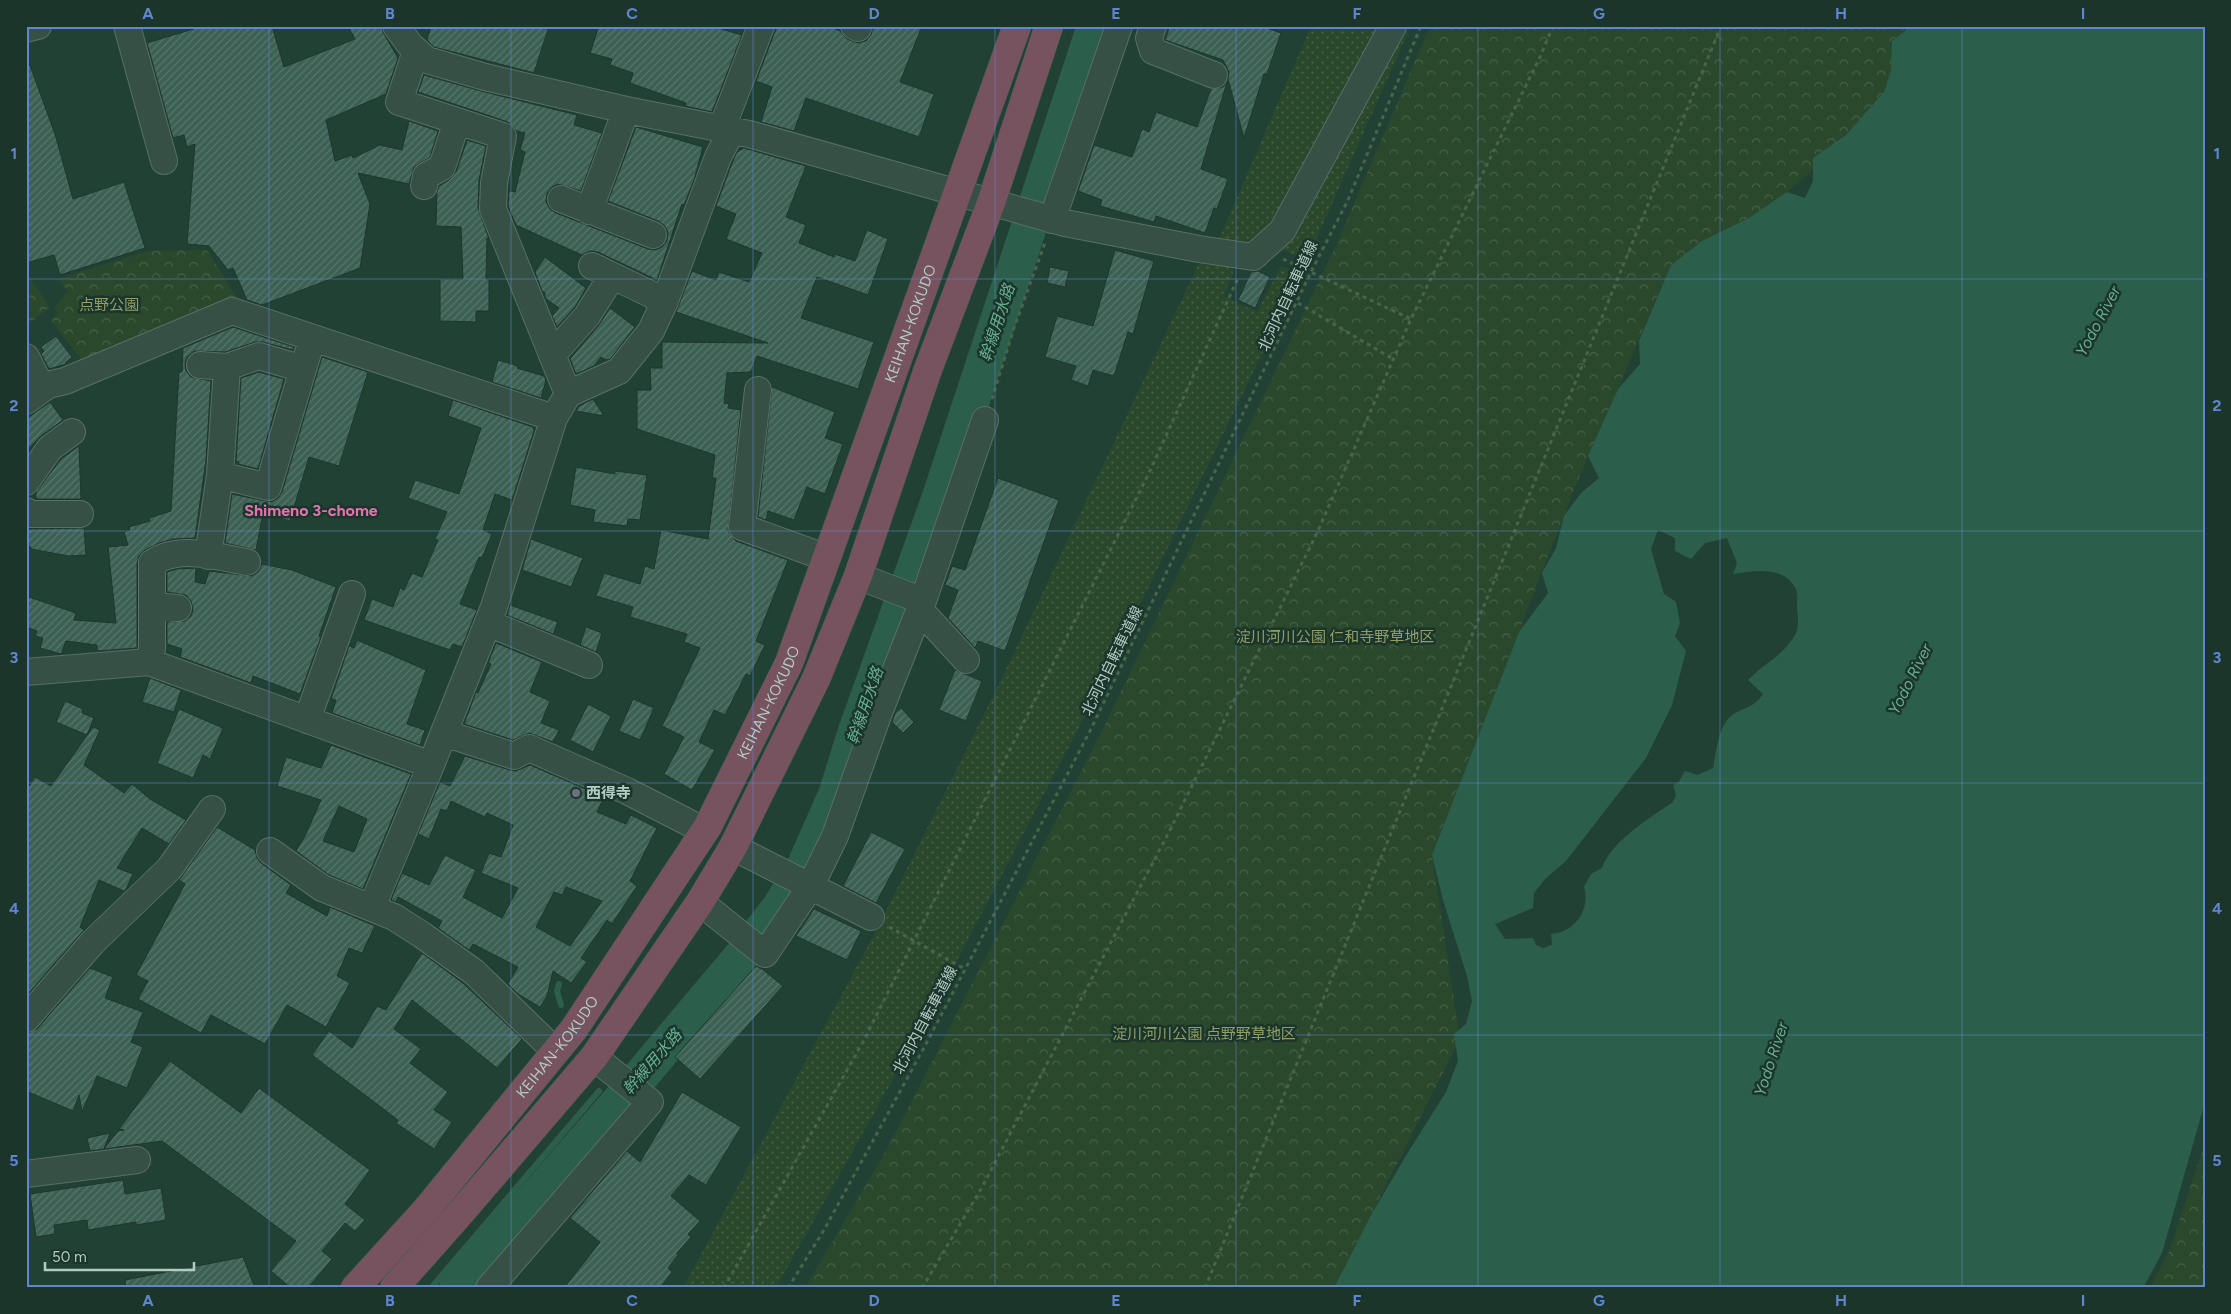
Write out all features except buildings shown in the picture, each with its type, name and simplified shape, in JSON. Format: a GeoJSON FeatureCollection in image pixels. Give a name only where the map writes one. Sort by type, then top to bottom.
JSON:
{"type":"FeatureCollection","features":[{"type":"Feature","properties":{"kind":"highway","name":"KEIHAN-KOKUDO"},"geometry":{"type":"LineString","coordinates":[[355,1288],[426,1210],[574,1029],[705,831],[789,663],[1017,26]]}},
{"type":"Feature","properties":{"kind":"highway","name":"KEIHAN-KOKUDO"},"geometry":{"type":"LineString","coordinates":[[394,1288],[594,1057],[700,902],[733,847],[816,679],[869,580],[927,372],[991,203],[1049,26]]}},
{"type":"Feature","properties":{"kind":"street"},"geometry":{"type":"LineString","coordinates":[[26,29],[38,26]]}},
{"type":"Feature","properties":{"kind":"street"},"geometry":{"type":"LineString","coordinates":[[127,26],[164,161]]}},
{"type":"Feature","properties":{"kind":"street"},"geometry":{"type":"LineString","coordinates":[[1048,219],[1119,26]]}},
{"type":"Feature","properties":{"kind":"street"},"geometry":{"type":"LineString","coordinates":[[1153,26],[1149,38],[1153,51],[1214,75]]}},
{"type":"Feature","properties":{"kind":"street"},"geometry":{"type":"LineString","coordinates":[[410,37],[426,60],[485,77],[626,110],[727,129],[1048,219],[1199,249],[1257,253],[1282,231],[1393,26]]}},
{"type":"Feature","properties":{"kind":"street"},"geometry":{"type":"LineString","coordinates":[[372,906],[432,765],[488,622],[554,418],[568,394],[619,371],[651,332],[665,302],[718,157],[757,27]]}},
{"type":"Feature","properties":{"kind":"street"},"geometry":{"type":"LineString","coordinates":[[410,37],[399,102],[503,136],[494,184],[493,209],[568,394]]}},
{"type":"Feature","properties":{"kind":"street"},"geometry":{"type":"LineString","coordinates":[[589,211],[626,110]]}},
{"type":"Feature","properties":{"kind":"street"},"geometry":{"type":"LineString","coordinates":[[424,186],[426,176],[442,167],[457,121]]}},
{"type":"Feature","properties":{"kind":"street"},"geometry":{"type":"LineString","coordinates":[[561,199],[653,235]]}},
{"type":"Feature","properties":{"kind":"street"},"geometry":{"type":"LineString","coordinates":[[552,355],[587,316],[602,271],[665,302]]}},
{"type":"Feature","properties":{"kind":"street"},"geometry":{"type":"LineString","coordinates":[[26,357],[34,395],[232,311],[554,418]]}},
{"type":"Feature","properties":{"kind":"street"},"geometry":{"type":"LineString","coordinates":[[220,475],[268,487],[312,339]]}},
{"type":"Feature","properties":{"kind":"street"},"geometry":{"type":"LineString","coordinates":[[200,366],[227,367],[259,356],[303,369]]}},
{"type":"Feature","properties":{"kind":"street"},"geometry":{"type":"LineString","coordinates":[[208,556],[220,475],[227,367]]}},
{"type":"Feature","properties":{"kind":"street"},"geometry":{"type":"LineString","coordinates":[[758,390],[742,527],[827,558]]}},
{"type":"Feature","properties":{"kind":"street"},"geometry":{"type":"LineString","coordinates":[[700,902],[764,954],[810,887],[835,836],[878,715],[922,605],[985,420]]}},
{"type":"Feature","properties":{"kind":"street"},"geometry":{"type":"LineString","coordinates":[[26,482],[50,448],[72,432]]}},
{"type":"Feature","properties":{"kind":"street"},"geometry":{"type":"LineString","coordinates":[[26,512],[28,514],[80,514]]}},
{"type":"Feature","properties":{"kind":"street"},"geometry":{"type":"LineString","coordinates":[[149,662],[165,607],[152,563],[163,556],[186,552],[247,562]]}},
{"type":"Feature","properties":{"kind":"street"},"geometry":{"type":"LineString","coordinates":[[869,580],[922,605],[966,660]]}},
{"type":"Feature","properties":{"kind":"street"},"geometry":{"type":"LineString","coordinates":[[308,720],[352,594]]}},
{"type":"Feature","properties":{"kind":"street"},"geometry":{"type":"LineString","coordinates":[[488,622],[589,665]]}},
{"type":"Feature","properties":{"kind":"street"},"geometry":{"type":"LineString","coordinates":[[26,672],[149,662],[432,765]]}},
{"type":"Feature","properties":{"kind":"street"},"geometry":{"type":"LineString","coordinates":[[444,733],[514,756],[529,748],[627,791],[705,831]]}},
{"type":"Feature","properties":{"kind":"street"},"geometry":{"type":"LineString","coordinates":[[26,1019],[93,942],[169,869],[212,809]]}},
{"type":"Feature","properties":{"kind":"street"},"geometry":{"type":"LineString","coordinates":[[733,847],[871,917]]}},
{"type":"Feature","properties":{"kind":"street"},"geometry":{"type":"LineString","coordinates":[[270,851],[322,888],[372,906],[402,922],[474,972],[555,1052]]}},
{"type":"Feature","properties":{"kind":"street"},"geometry":{"type":"LineString","coordinates":[[489,1288],[650,1102],[594,1057]]}},
{"type":"Feature","properties":{"kind":"street"},"geometry":{"type":"LineString","coordinates":[[26,1174],[137,1160]]}},
{"type":"Feature","properties":{"kind":"path","name":"北河内自転車道線"},"geometry":{"type":"LineString","coordinates":[[788,1288],[824,1230],[965,969],[1091,729],[1298,303],[1311,272],[1348,200],[1421,26]]}},
{"type":"Feature","properties":{"kind":"path"},"geometry":{"type":"LineString","coordinates":[[922,1288],[981,1189],[1169,832],[1317,533],[1411,318],[1540,58],[1553,26]]}},
{"type":"Feature","properties":{"kind":"path"},"geometry":{"type":"LineString","coordinates":[[1205,1288],[1721,26]]}},
{"type":"Feature","properties":{"kind":"path"},"geometry":{"type":"LineString","coordinates":[[985,420],[1048,219]]}},
{"type":"Feature","properties":{"kind":"path"},"geometry":{"type":"LineString","coordinates":[[724,1288],[864,1040],[915,941],[1148,473],[1243,269],[1257,253],[1311,272],[1411,318]]}},
{"type":"Feature","properties":{"kind":"path"},"geometry":{"type":"LineString","coordinates":[[1298,303],[1393,359]]}},
{"type":"Feature","properties":{"kind":"path"},"geometry":{"type":"LineString","coordinates":[[871,917],[965,969]]}},
{"type":"Feature","properties":{"kind":"green space"},"geometry":{"type":"Polygon","coordinates":[[[1311,26],[1411,26],[1307,260],[1256,239],[1232,246],[1217,244],[1311,26]]]}},
{"type":"Feature","properties":{"kind":"green space"},"geometry":{"type":"Polygon","coordinates":[[[1430,26],[1907,26],[1876,114],[1775,203],[1671,265],[1573,492],[1432,855],[1460,1039],[1334,1288],[805,1288],[887,1149],[1102,731],[1335,248],[1430,26]]]}},
{"type":"Feature","properties":{"kind":"green space","name":"点野公園"},"geometry":{"type":"Polygon","coordinates":[[[207,250],[239,301],[81,359],[51,320],[58,313],[54,308],[68,291],[60,282],[61,278],[148,251],[207,250]]]}},
{"type":"Feature","properties":{"kind":"green space"},"geometry":{"type":"Polygon","coordinates":[[[1202,257],[1232,259],[1233,275],[1223,296],[1257,312],[1281,266],[1301,274],[1100,687],[919,1033],[776,1288],[683,1288],[877,929],[1001,680],[1202,257]]]}},
{"type":"Feature","properties":{"kind":"green space"},"geometry":{"type":"Polygon","coordinates":[[[26,272],[50,307],[26,326],[26,272]]]}},
{"type":"Feature","properties":{"kind":"green space"},"geometry":{"type":"Polygon","coordinates":[[[2205,1142],[2205,1287],[2150,1288],[2170,1249],[2205,1142]]]}},
{"type":"Feature","properties":{"kind":"water","name":"Yodo River"},"geometry":{"type":"Polygon","coordinates":[[[1907,26],[2205,26],[2205,1102],[2162,1253],[2143,1288],[1334,1288],[1371,1215],[1446,1092],[1458,1061],[1454,1034],[1466,1024],[1472,1001],[1467,976],[1443,900],[1432,855],[1519,632],[1548,593],[1542,573],[1556,548],[1564,516],[1581,493],[1599,478],[1588,456],[1618,389],[1640,364],[1639,341],[1671,265],[1702,241],[1749,218],[1787,192],[1805,198],[1813,181],[1813,158],[1846,135],[1884,92],[1891,70],[1892,41],[1905,31],[1907,26]],[[1658,530],[1651,549],[1664,594],[1676,602],[1680,623],[1675,636],[1686,651],[1672,705],[1646,758],[1566,861],[1545,879],[1534,893],[1533,908],[1495,924],[1505,939],[1533,938],[1536,945],[1543,948],[1552,945],[1551,934],[1567,929],[1579,919],[1585,904],[1584,887],[1591,874],[1602,868],[1614,848],[1633,830],[1673,802],[1676,795],[1673,785],[1678,783],[1685,771],[1698,775],[1713,768],[1719,740],[1727,720],[1755,703],[1763,694],[1748,680],[1785,648],[1796,632],[1798,622],[1797,593],[1790,581],[1784,576],[1768,571],[1733,574],[1737,563],[1727,538],[1705,543],[1691,559],[1675,551],[1675,538],[1658,530]]]}},
{"type":"Feature","properties":{"kind":"waterway","name":"幹線用水路"},"geometry":{"type":"LineString","coordinates":[[457,1288],[624,1096],[745,952],[780,907],[805,865],[836,795],[856,731],[940,497],[1095,26]]}},
{"type":"Feature","properties":{"kind":"waterway"},"geometry":{"type":"LineString","coordinates":[[559,984],[557,991],[561,1005]]}},
{"type":"Feature","properties":{"kind":"waterway"},"geometry":{"type":"LineString","coordinates":[[431,1288],[599,1091]]}},
{"type":"Feature","properties":{"kind":"place","name":"西得寺"},"geometry":{"type":"Point","coordinates":[576,793]}},
{"type":"Feature","properties":{"kind":"district","name":"Shimeno 3-chome"},"geometry":{"type":"Point","coordinates":[311,510]}},
{"type":"Feature","properties":{"kind":"park label","name":"淀川河川公園 仁和寺野草地区"},"geometry":{"type":"Point","coordinates":[1335,637]}},
{"type":"Feature","properties":{"kind":"park label","name":"淀川河川公園 点野野草地区"},"geometry":{"type":"Point","coordinates":[1204,1034]}}]}
